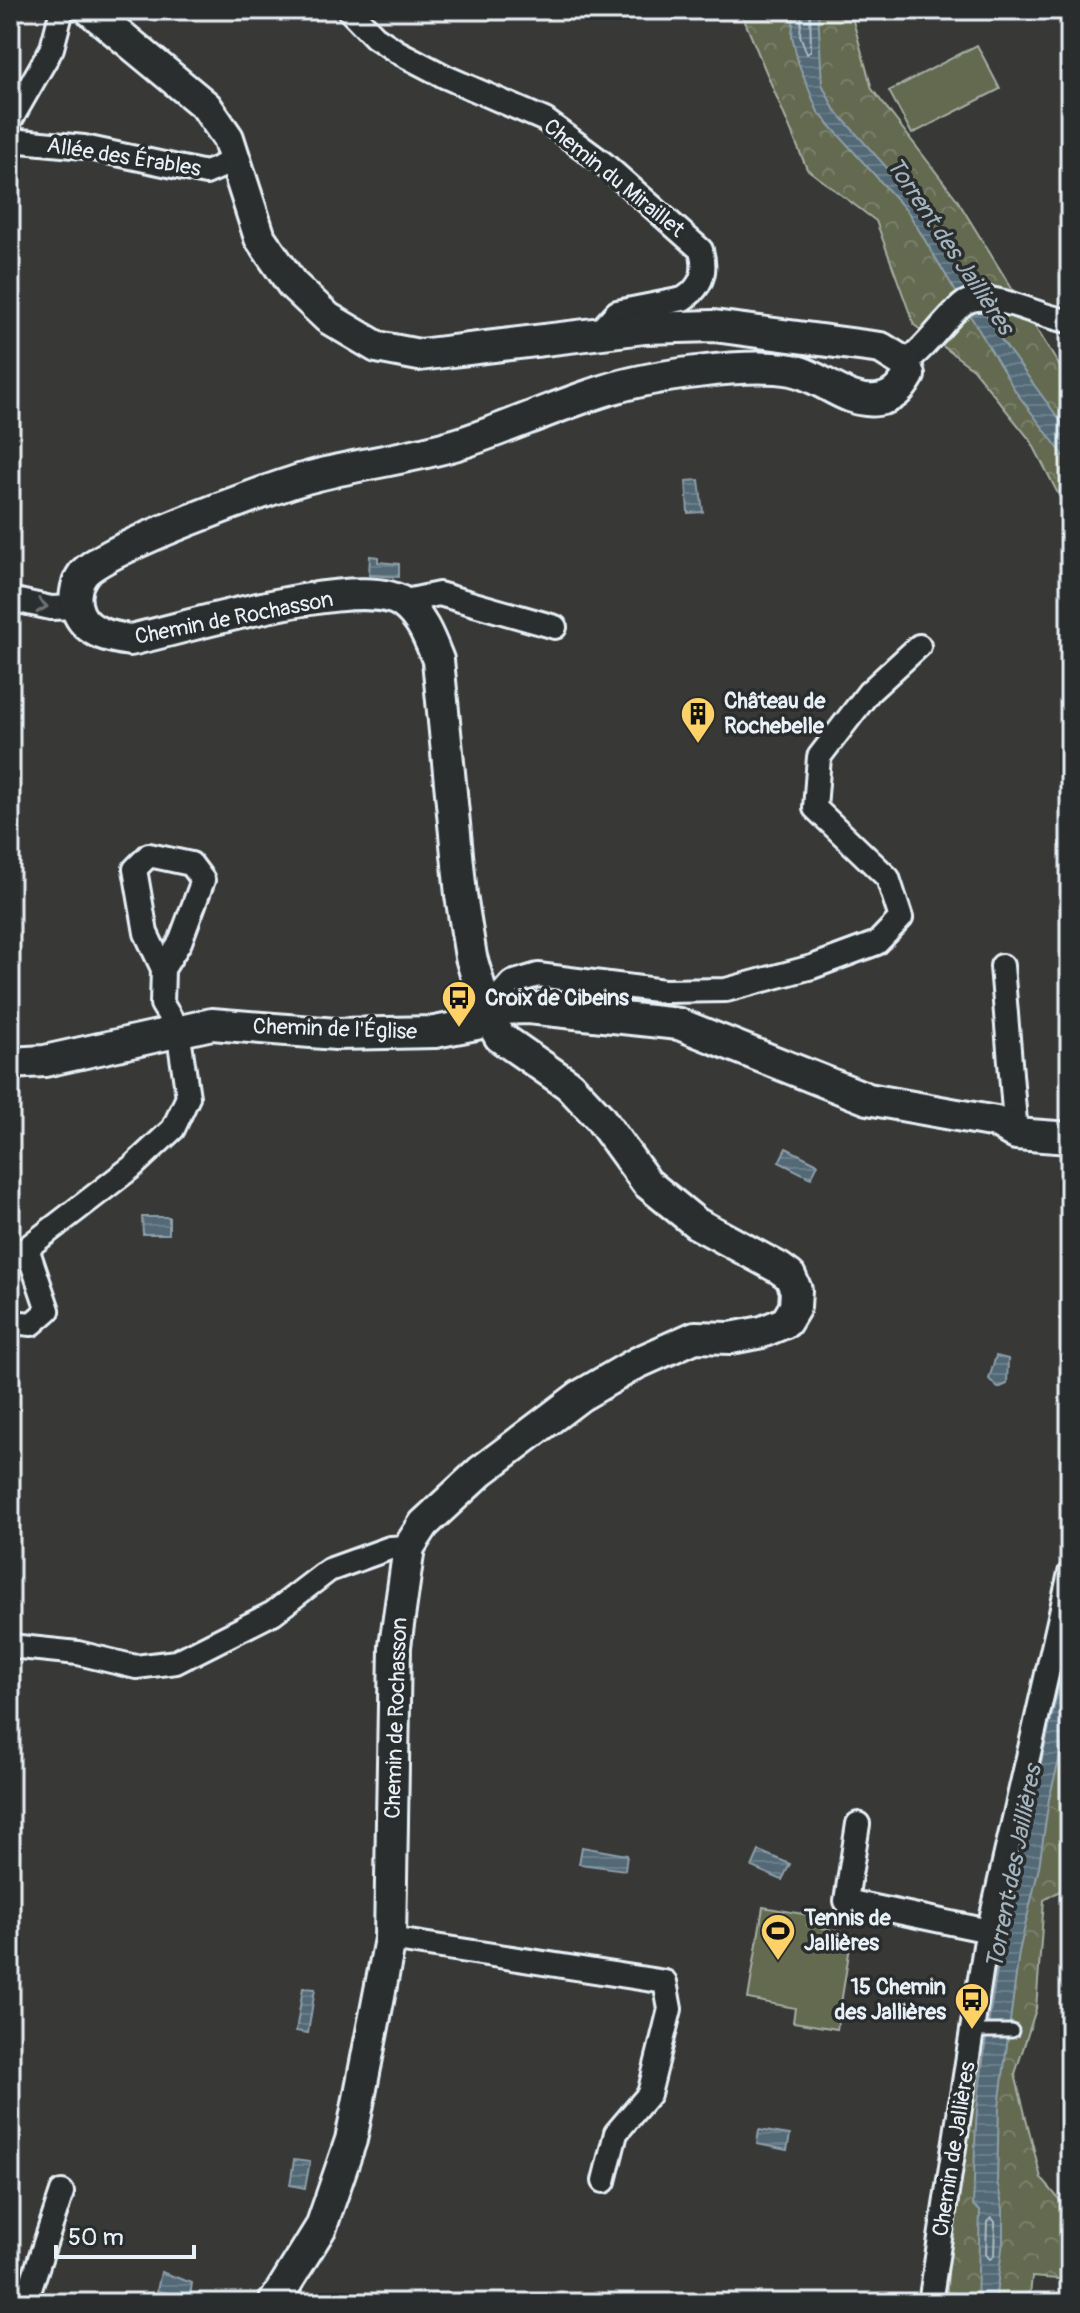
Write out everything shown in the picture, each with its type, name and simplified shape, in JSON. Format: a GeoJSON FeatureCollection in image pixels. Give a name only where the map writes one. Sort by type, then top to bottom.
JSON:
{"type":"FeatureCollection","features":[{"type":"Feature","properties":{"kind":"street"},"geometry":{"type":"LineString","coordinates":[[10,121],[52,48],[62,10]]}},
{"type":"Feature","properties":{"kind":"street"},"geometry":{"type":"LineString","coordinates":[[10,599],[51,608],[76,607],[76,587],[85,571],[119,551],[226,506],[311,477],[462,443],[610,389],[675,374],[792,370],[863,400],[879,400],[902,388],[909,375],[905,363],[881,348],[714,326],[644,328],[419,355],[377,347],[328,318],[292,284],[260,238],[228,138],[206,106],[90,10]]}},
{"type":"Feature","properties":{"kind":"street","name":"Chemin du Miraillet"},"geometry":{"type":"LineString","coordinates":[[349,10],[375,37],[398,52],[555,127],[603,163],[701,250],[702,279],[692,293],[683,299],[617,312],[597,334]]}},
{"type":"Feature","properties":{"kind":"street","name":"Allée des Érables"},"geometry":{"type":"LineString","coordinates":[[10,140],[84,147],[206,173],[236,160]]}},
{"type":"Feature","properties":{"kind":"street"},"geometry":{"type":"LineString","coordinates":[[905,363],[924,349],[963,304],[976,298],[990,298],[1070,321]]}},
{"type":"Feature","properties":{"kind":"street"},"geometry":{"type":"LineString","coordinates":[[401,602],[439,594],[555,627]]}},
{"type":"Feature","properties":{"kind":"street","name":"Chemin de Rochasson"},"geometry":{"type":"LineString","coordinates":[[76,607],[83,623],[106,637],[130,640],[323,597],[382,596],[401,602],[425,628],[438,660],[461,895],[471,957],[488,1013],[500,1037],[569,1085],[599,1117],[647,1183],[696,1223],[790,1276],[796,1290],[795,1307],[786,1322],[731,1338],[695,1337],[637,1363],[580,1396],[481,1471],[424,1524],[409,1547],[395,1646],[390,1939],[351,2140],[321,2227],[274,2303]]}},
{"type":"Feature","properties":{"kind":"street"},"geometry":{"type":"LineString","coordinates":[[488,1013],[511,983],[538,975],[664,991],[726,990],[812,967],[877,943],[901,918],[888,878],[815,808],[819,757],[869,692],[919,646]]}},
{"type":"Feature","properties":{"kind":"street"},"geometry":{"type":"LineString","coordinates":[[10,1322],[32,1324],[48,1310],[19,1254],[132,1167],[173,1129],[188,1097],[178,1030],[162,1004],[163,969],[146,933],[135,869],[149,855],[191,864],[203,880],[180,942],[163,969]]}},
{"type":"Feature","properties":{"kind":"street"},"geometry":{"type":"LineString","coordinates":[[1002,966],[1016,1134]]}},
{"type":"Feature","properties":{"kind":"street","name":"Chemin de l'Église"},"geometry":{"type":"LineString","coordinates":[[10,1063],[45,1061],[212,1024],[336,1034],[435,1032],[459,1029],[500,1009],[528,1008],[679,1024],[868,1099],[996,1122],[1016,1134],[1070,1138]]}},
{"type":"Feature","properties":{"kind":"street"},"geometry":{"type":"LineString","coordinates":[[10,1646],[78,1653],[136,1667],[176,1662],[273,1613],[329,1570],[390,1548],[409,1547]]}},
{"type":"Feature","properties":{"kind":"street","name":"Chemin de Jallières"},"geometry":{"type":"LineString","coordinates":[[930,2303],[978,2031],[989,1931],[1070,1573]]}},
{"type":"Feature","properties":{"kind":"street"},"geometry":{"type":"LineString","coordinates":[[858,1824],[846,1901],[989,1931]]}},
{"type":"Feature","properties":{"kind":"street"},"geometry":{"type":"LineString","coordinates":[[390,1939],[665,1982],[670,2009],[649,2094],[616,2133],[604,2181]]}},
{"type":"Feature","properties":{"kind":"street"},"geometry":{"type":"LineString","coordinates":[[30,2303],[28,2295],[62,2192]]}},
{"type":"Feature","properties":{"kind":"lane"},"geometry":{"type":"LineString","coordinates":[[978,2031],[1012,2031]]}},
{"type":"Feature","properties":{"kind":"green space"},"geometry":{"type":"Polygon","coordinates":[[[740,10],[850,10],[872,89],[956,198],[1070,383],[1070,517],[1031,441],[972,368],[914,325],[876,221],[807,169],[740,10]]]}},
{"type":"Feature","properties":{"kind":"green space"},"geometry":{"type":"Polygon","coordinates":[[[977,45],[1000,89],[912,134],[889,91],[977,45]]]}},
{"type":"Feature","properties":{"kind":"green space"},"geometry":{"type":"Polygon","coordinates":[[[1070,1614],[1070,1885],[1044,1900],[1036,2009],[1015,2074],[1041,2178],[1070,2212],[1070,2280],[1032,2277],[1029,2303],[946,2303],[958,2180],[971,2099],[1021,1841],[1070,1614]]]}},
{"type":"Feature","properties":{"kind":"green space"},"geometry":{"type":"Polygon","coordinates":[[[763,1907],[809,1915],[807,1925],[852,1934],[837,2029],[793,2022],[795,2008],[748,1999],[763,1907]]]}},
{"type":"Feature","properties":{"kind":"water"},"geometry":{"type":"Polygon","coordinates":[[[794,10],[818,10],[822,84],[834,109],[915,199],[938,233],[1002,341],[1070,434],[1070,464],[1016,392],[908,212],[818,112],[798,62],[792,36],[794,10]]]}},
{"type":"Feature","properties":{"kind":"water"},"geometry":{"type":"Polygon","coordinates":[[[699,480],[703,512],[688,513],[686,481],[699,480]]]}},
{"type":"Feature","properties":{"kind":"water"},"geometry":{"type":"Polygon","coordinates":[[[370,556],[378,557],[378,562],[399,564],[399,577],[369,575],[370,556]]]}},
{"type":"Feature","properties":{"kind":"water"},"geometry":{"type":"Polygon","coordinates":[[[786,1148],[818,1164],[811,1178],[779,1162],[786,1148]]]}},
{"type":"Feature","properties":{"kind":"water"},"geometry":{"type":"Polygon","coordinates":[[[142,1217],[169,1217],[169,1234],[143,1234],[142,1217]]]}},
{"type":"Feature","properties":{"kind":"water"},"geometry":{"type":"Polygon","coordinates":[[[996,1356],[1008,1359],[1007,1384],[998,1388],[989,1379],[996,1356]]]}},
{"type":"Feature","properties":{"kind":"water"},"geometry":{"type":"Polygon","coordinates":[[[1070,1640],[1070,1718],[1049,1799],[1039,1867],[1019,1952],[999,2107],[997,2181],[1003,2209],[1003,2241],[995,2303],[977,2303],[980,2211],[973,2205],[977,2114],[985,2043],[1017,1869],[1070,1640]]]}},
{"type":"Feature","properties":{"kind":"water"},"geometry":{"type":"Polygon","coordinates":[[[582,1847],[627,1855],[625,1870],[579,1864],[582,1847]]]}},
{"type":"Feature","properties":{"kind":"water"},"geometry":{"type":"Polygon","coordinates":[[[759,1851],[790,1864],[782,1880],[752,1867],[759,1851]]]}},
{"type":"Feature","properties":{"kind":"water"},"geometry":{"type":"Polygon","coordinates":[[[303,1988],[315,1989],[308,2033],[296,2031],[303,1988]]]}},
{"type":"Feature","properties":{"kind":"water"},"geometry":{"type":"Polygon","coordinates":[[[759,2130],[790,2135],[787,2150],[757,2144],[759,2130]]]}},
{"type":"Feature","properties":{"kind":"water"},"geometry":{"type":"Polygon","coordinates":[[[294,2160],[310,2162],[305,2188],[290,2185],[294,2160]]]}},
{"type":"Feature","properties":{"kind":"water"},"geometry":{"type":"Polygon","coordinates":[[[161,2272],[192,2283],[190,2297],[157,2291],[161,2272]]]}},
{"type":"Feature","properties":{"kind":"place","name":"Château de Rochebelle"},"geometry":{"type":"Point","coordinates":[698,745]}},
{"type":"Feature","properties":{"kind":"place","name":"Croix de Cibeins"},"geometry":{"type":"Point","coordinates":[459,1029]}},
{"type":"Feature","properties":{"kind":"place","name":"Tennis de Jallières"},"geometry":{"type":"Point","coordinates":[778,1962]}},
{"type":"Feature","properties":{"kind":"place","name":"15 Chemin des Jallières"},"geometry":{"type":"Point","coordinates":[972,2031]}},
{"type":"Feature","properties":{"kind":"water label","name":"Torrent des Jaillières"},"geometry":{"type":"Point","coordinates":[950,246]}},
{"type":"Feature","properties":{"kind":"water label","name":"Torrent des Jaillières"},"geometry":{"type":"Point","coordinates":[1014,1867]}}]}
